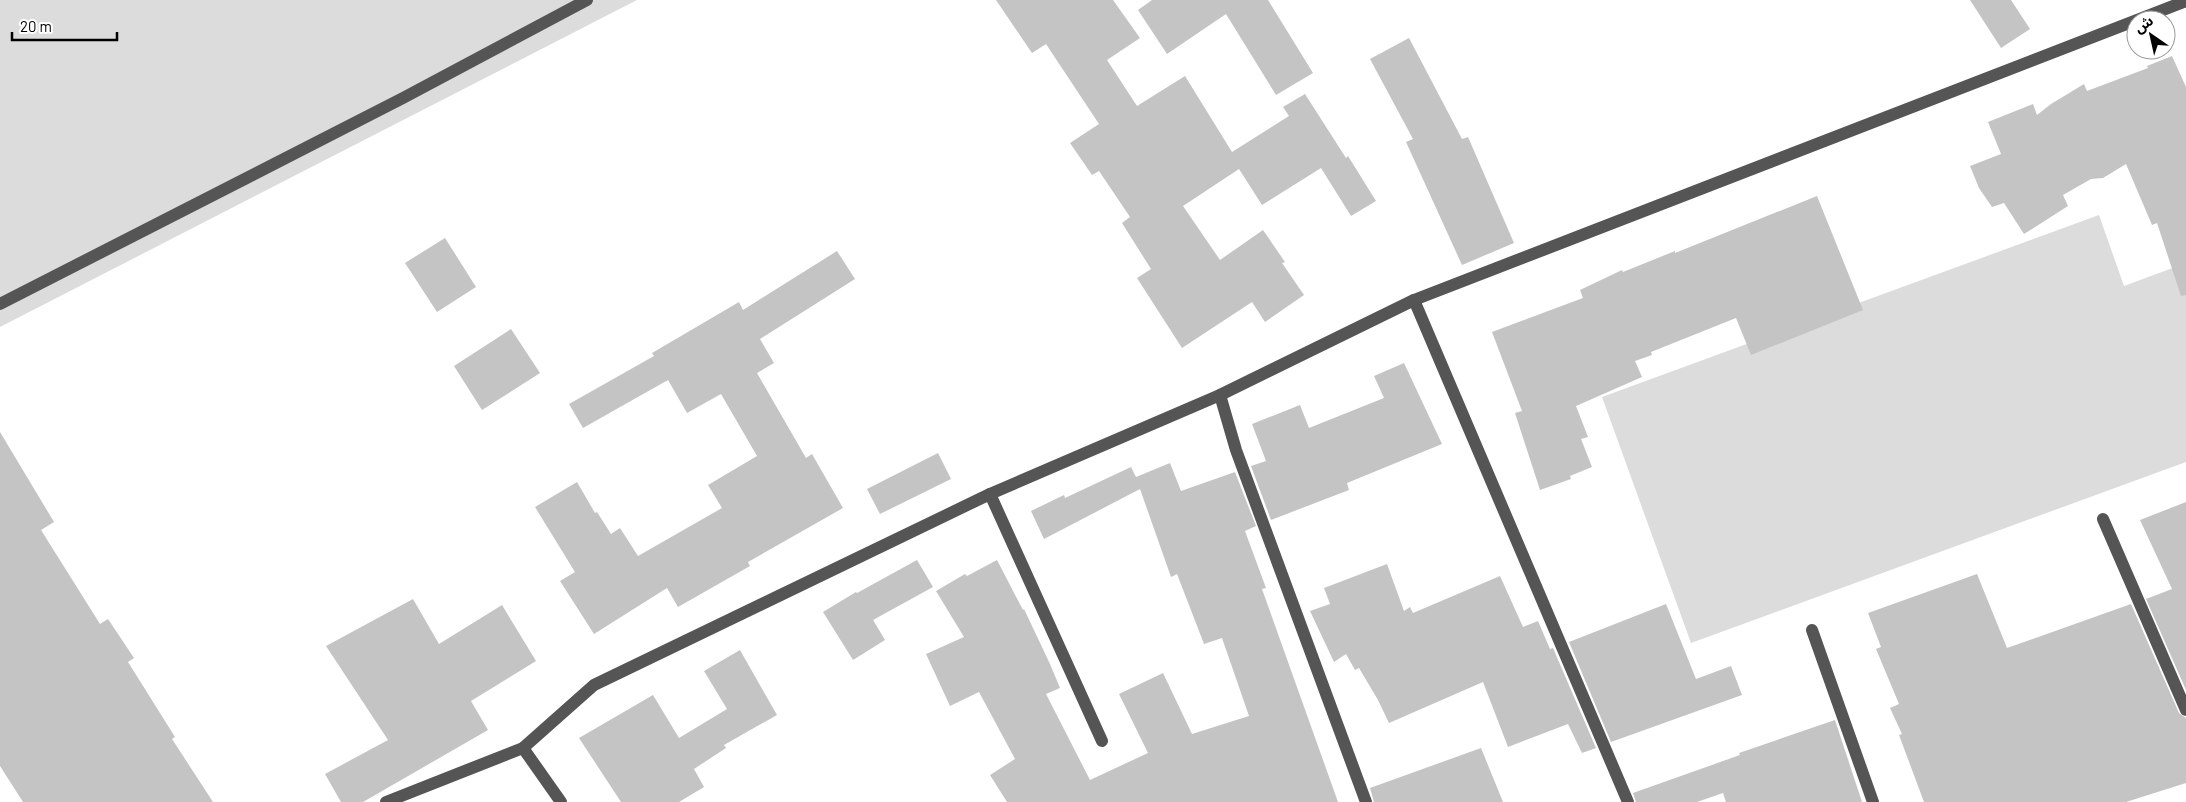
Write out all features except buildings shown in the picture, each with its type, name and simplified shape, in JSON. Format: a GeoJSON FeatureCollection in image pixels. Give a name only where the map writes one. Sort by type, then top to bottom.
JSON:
{"type":"FeatureCollection","features":[{"type":"Feature","properties":{"kind":"street"},"geometry":{"type":"LineString","coordinates":[[0,304],[403,98],[587,0]]}},
{"type":"Feature","properties":{"kind":"street"},"geometry":{"type":"LineString","coordinates":[[386,802],[523,748],[594,685],[990,494],[1220,395],[1414,300],[2186,1]]}},
{"type":"Feature","properties":{"kind":"street"},"geometry":{"type":"LineString","coordinates":[[1414,300],[1628,802]]}},
{"type":"Feature","properties":{"kind":"street"},"geometry":{"type":"LineString","coordinates":[[1220,395],[1236,450],[1366,802]]}},
{"type":"Feature","properties":{"kind":"street"},"geometry":{"type":"LineString","coordinates":[[990,494],[1102,741]]}},
{"type":"Feature","properties":{"kind":"street"},"geometry":{"type":"LineString","coordinates":[[2103,518],[2186,710]]}},
{"type":"Feature","properties":{"kind":"street"},"geometry":{"type":"LineString","coordinates":[[1812,630],[1873,802]]}},
{"type":"Feature","properties":{"kind":"street"},"geometry":{"type":"LineString","coordinates":[[523,748],[561,802]]}},
{"type":"Feature","properties":{"kind":"shaded area"},"geometry":{"type":"Polygon","coordinates":[[[0,0],[637,0],[0,327],[0,0]]]}},
{"type":"Feature","properties":{"kind":"shaded area"},"geometry":{"type":"Polygon","coordinates":[[[2099,215],[2124,286],[2186,263],[2186,462],[1691,643],[1602,397],[2099,215]]]}}]}
